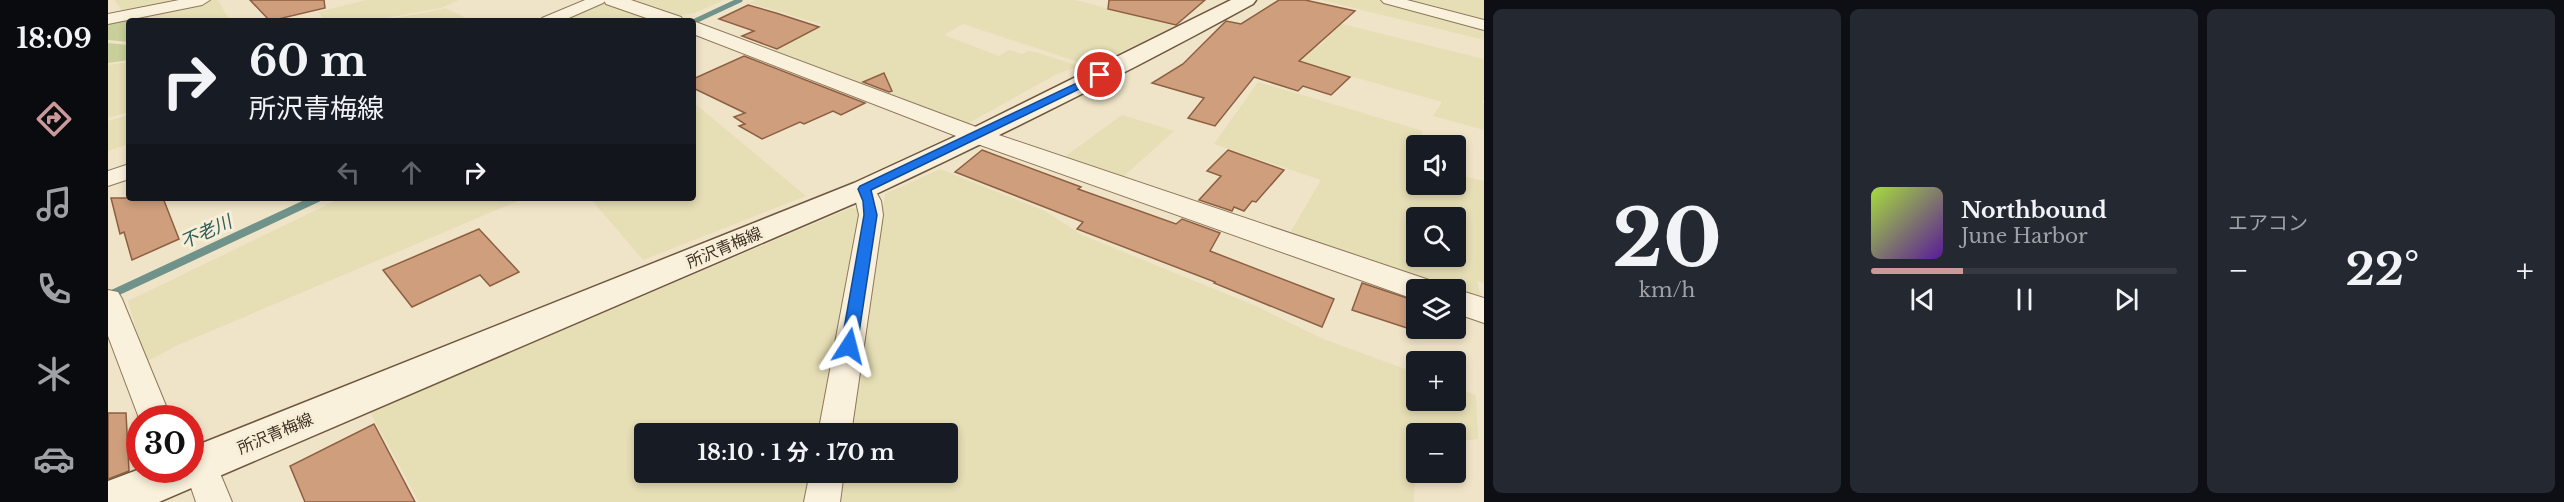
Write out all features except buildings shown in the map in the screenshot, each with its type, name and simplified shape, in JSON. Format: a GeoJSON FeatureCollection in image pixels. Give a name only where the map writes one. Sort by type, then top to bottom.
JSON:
{"type":"FeatureCollection","features":[{"type":"Feature","properties":{"kind":"main road","name":"所沢青梅線"},"geometry":{"type":"LineString","coordinates":[[204,461],[864,189],[978,136],[1183,34],[1246,0]]}},
{"type":"Feature","properties":{"kind":"main road","name":"所沢青梅線"},"geometry":{"type":"LineString","coordinates":[[109,502],[153,483]]}},
{"type":"Feature","properties":{"kind":"street"},"geometry":{"type":"LineString","coordinates":[[108,19],[202,0]]}},
{"type":"Feature","properties":{"kind":"street"},"geometry":{"type":"LineString","coordinates":[[555,18],[598,0]]}},
{"type":"Feature","properties":{"kind":"street"},"geometry":{"type":"LineString","coordinates":[[613,0],[665,18]]}},
{"type":"Feature","properties":{"kind":"street"},"geometry":{"type":"LineString","coordinates":[[1389,0],[1484,25]]}},
{"type":"Feature","properties":{"kind":"street"},"geometry":{"type":"LineString","coordinates":[[696,29],[978,136],[1406,284]]}},
{"type":"Feature","properties":{"kind":"street"},"geometry":{"type":"LineString","coordinates":[[108,179],[126,172]]}},
{"type":"Feature","properties":{"kind":"street"},"geometry":{"type":"LineString","coordinates":[[836,423],[871,215],[864,189]]}},
{"type":"Feature","properties":{"kind":"street"},"geometry":{"type":"LineString","coordinates":[[109,300],[150,405]]}},
{"type":"Feature","properties":{"kind":"street"},"geometry":{"type":"LineString","coordinates":[[1466,305],[1484,311]]}},
{"type":"Feature","properties":{"kind":"street"},"geometry":{"type":"LineString","coordinates":[[199,483],[214,502]]}},
{"type":"Feature","properties":{"kind":"street"},"geometry":{"type":"LineString","coordinates":[[822,502],[826,483]]}},
{"type":"Feature","properties":{"kind":"shaded area"},"geometry":{"type":"Polygon","coordinates":[[[114,0],[190,0],[125,14],[114,0]]]}},
{"type":"Feature","properties":{"kind":"shaded area"},"geometry":{"type":"Polygon","coordinates":[[[218,0],[228,18],[149,18],[148,14],[218,0]]]}},
{"type":"Feature","properties":{"kind":"shaded area"},"geometry":{"type":"Polygon","coordinates":[[[366,0],[459,0],[441,8],[386,18],[323,18],[318,12],[366,0]]]}},
{"type":"Feature","properties":{"kind":"shaded area"},"geometry":{"type":"Polygon","coordinates":[[[627,0],[724,0],[695,13],[673,16],[627,0]]]}},
{"type":"Feature","properties":{"kind":"shaded area"},"geometry":{"type":"Polygon","coordinates":[[[756,0],[1075,0],[1175,26],[1104,60],[1087,65],[963,24],[944,35],[999,56],[1009,50],[1022,54],[1028,51],[1079,66],[1055,75],[965,125],[771,51],[823,25],[749,3],[756,0]]]}},
{"type":"Feature","properties":{"kind":"shaded area"},"geometry":{"type":"Polygon","coordinates":[[[1321,0],[1381,0],[1484,27],[1484,40],[1321,0]]]}},
{"type":"Feature","properties":{"kind":"shaded area"},"geometry":{"type":"Polygon","coordinates":[[[1398,0],[1484,0],[1484,22],[1398,0]]]}},
{"type":"Feature","properties":{"kind":"shaded area"},"geometry":{"type":"Polygon","coordinates":[[[606,1],[654,18],[560,18],[606,1]]]}},
{"type":"Feature","properties":{"kind":"shaded area"},"geometry":{"type":"Polygon","coordinates":[[[443,9],[466,18],[394,18],[443,9]]]}},
{"type":"Feature","properties":{"kind":"shaded area"},"geometry":{"type":"Polygon","coordinates":[[[1338,23],[1484,59],[1484,99],[1482,102],[1484,103],[1484,130],[1433,116],[1442,102],[1297,61],[1304,40],[1320,45],[1325,41],[1315,38],[1338,23]]]}},
{"type":"Feature","properties":{"kind":"shaded area"},"geometry":{"type":"Polygon","coordinates":[[[126,62],[126,113],[108,118],[108,65],[126,62]]]}},
{"type":"Feature","properties":{"kind":"shaded area"},"geometry":{"type":"Polygon","coordinates":[[[1258,82],[1423,131],[1421,135],[1406,135],[1406,195],[1466,195],[1466,177],[1484,181],[1484,283],[1477,281],[1482,301],[1466,295],[1466,279],[1420,279],[1290,233],[1321,180],[1214,144],[1258,82]]]}},
{"type":"Feature","properties":{"kind":"shaded area"},"geometry":{"type":"Polygon","coordinates":[[[696,104],[806,196],[643,260],[593,201],[696,201],[696,104]]]}},
{"type":"Feature","properties":{"kind":"shaded area"},"geometry":{"type":"Polygon","coordinates":[[[1122,115],[1174,131],[1123,177],[1063,158],[1122,115]]]}},
{"type":"Feature","properties":{"kind":"shaded area"},"geometry":{"type":"Polygon","coordinates":[[[126,116],[126,145],[108,151],[108,121],[126,116]]]}},
{"type":"Feature","properties":{"kind":"shaded area"},"geometry":{"type":"Polygon","coordinates":[[[940,169],[1045,211],[1082,235],[1256,306],[1321,338],[1406,369],[1406,411],[1466,411],[1466,391],[1476,395],[1478,439],[1466,441],[1466,423],[1406,423],[1406,483],[1415,483],[1414,502],[835,502],[838,483],[958,483],[958,423],[849,423],[885,194],[940,169]]]}},
{"type":"Feature","properties":{"kind":"shaded area"},"geometry":{"type":"Polygon","coordinates":[[[335,201],[518,201],[178,345],[146,362],[128,301],[335,201]]]}},
{"type":"Feature","properties":{"kind":"shaded area"},"geometry":{"type":"Polygon","coordinates":[[[851,208],[861,209],[822,423],[634,423],[634,483],[811,483],[807,502],[419,502],[370,412],[851,208]]]}},
{"type":"Feature","properties":{"kind":"green space"},"geometry":{"type":"Polygon","coordinates":[[[148,14],[149,18],[128,18],[148,14]]]}},
{"type":"Feature","properties":{"kind":"green space"},"geometry":{"type":"Polygon","coordinates":[[[126,18],[126,42],[108,40],[108,22],[126,18]]]}},
{"type":"Feature","properties":{"kind":"green space"},"geometry":{"type":"Polygon","coordinates":[[[108,43],[126,45],[126,60],[108,63],[108,43]]]}},
{"type":"Feature","properties":{"kind":"waterway","name":"不老川"},"geometry":{"type":"LineString","coordinates":[[696,21],[740,0]]}},
{"type":"Feature","properties":{"kind":"waterway","name":"不老川"},"geometry":{"type":"LineString","coordinates":[[108,296],[312,201]]}},
{"type":"Feature","properties":{"kind":"route"},"geometry":{"type":"LineString","coordinates":[[849,346],[871,215],[864,189],[978,136],[1100,75]]}}]}
